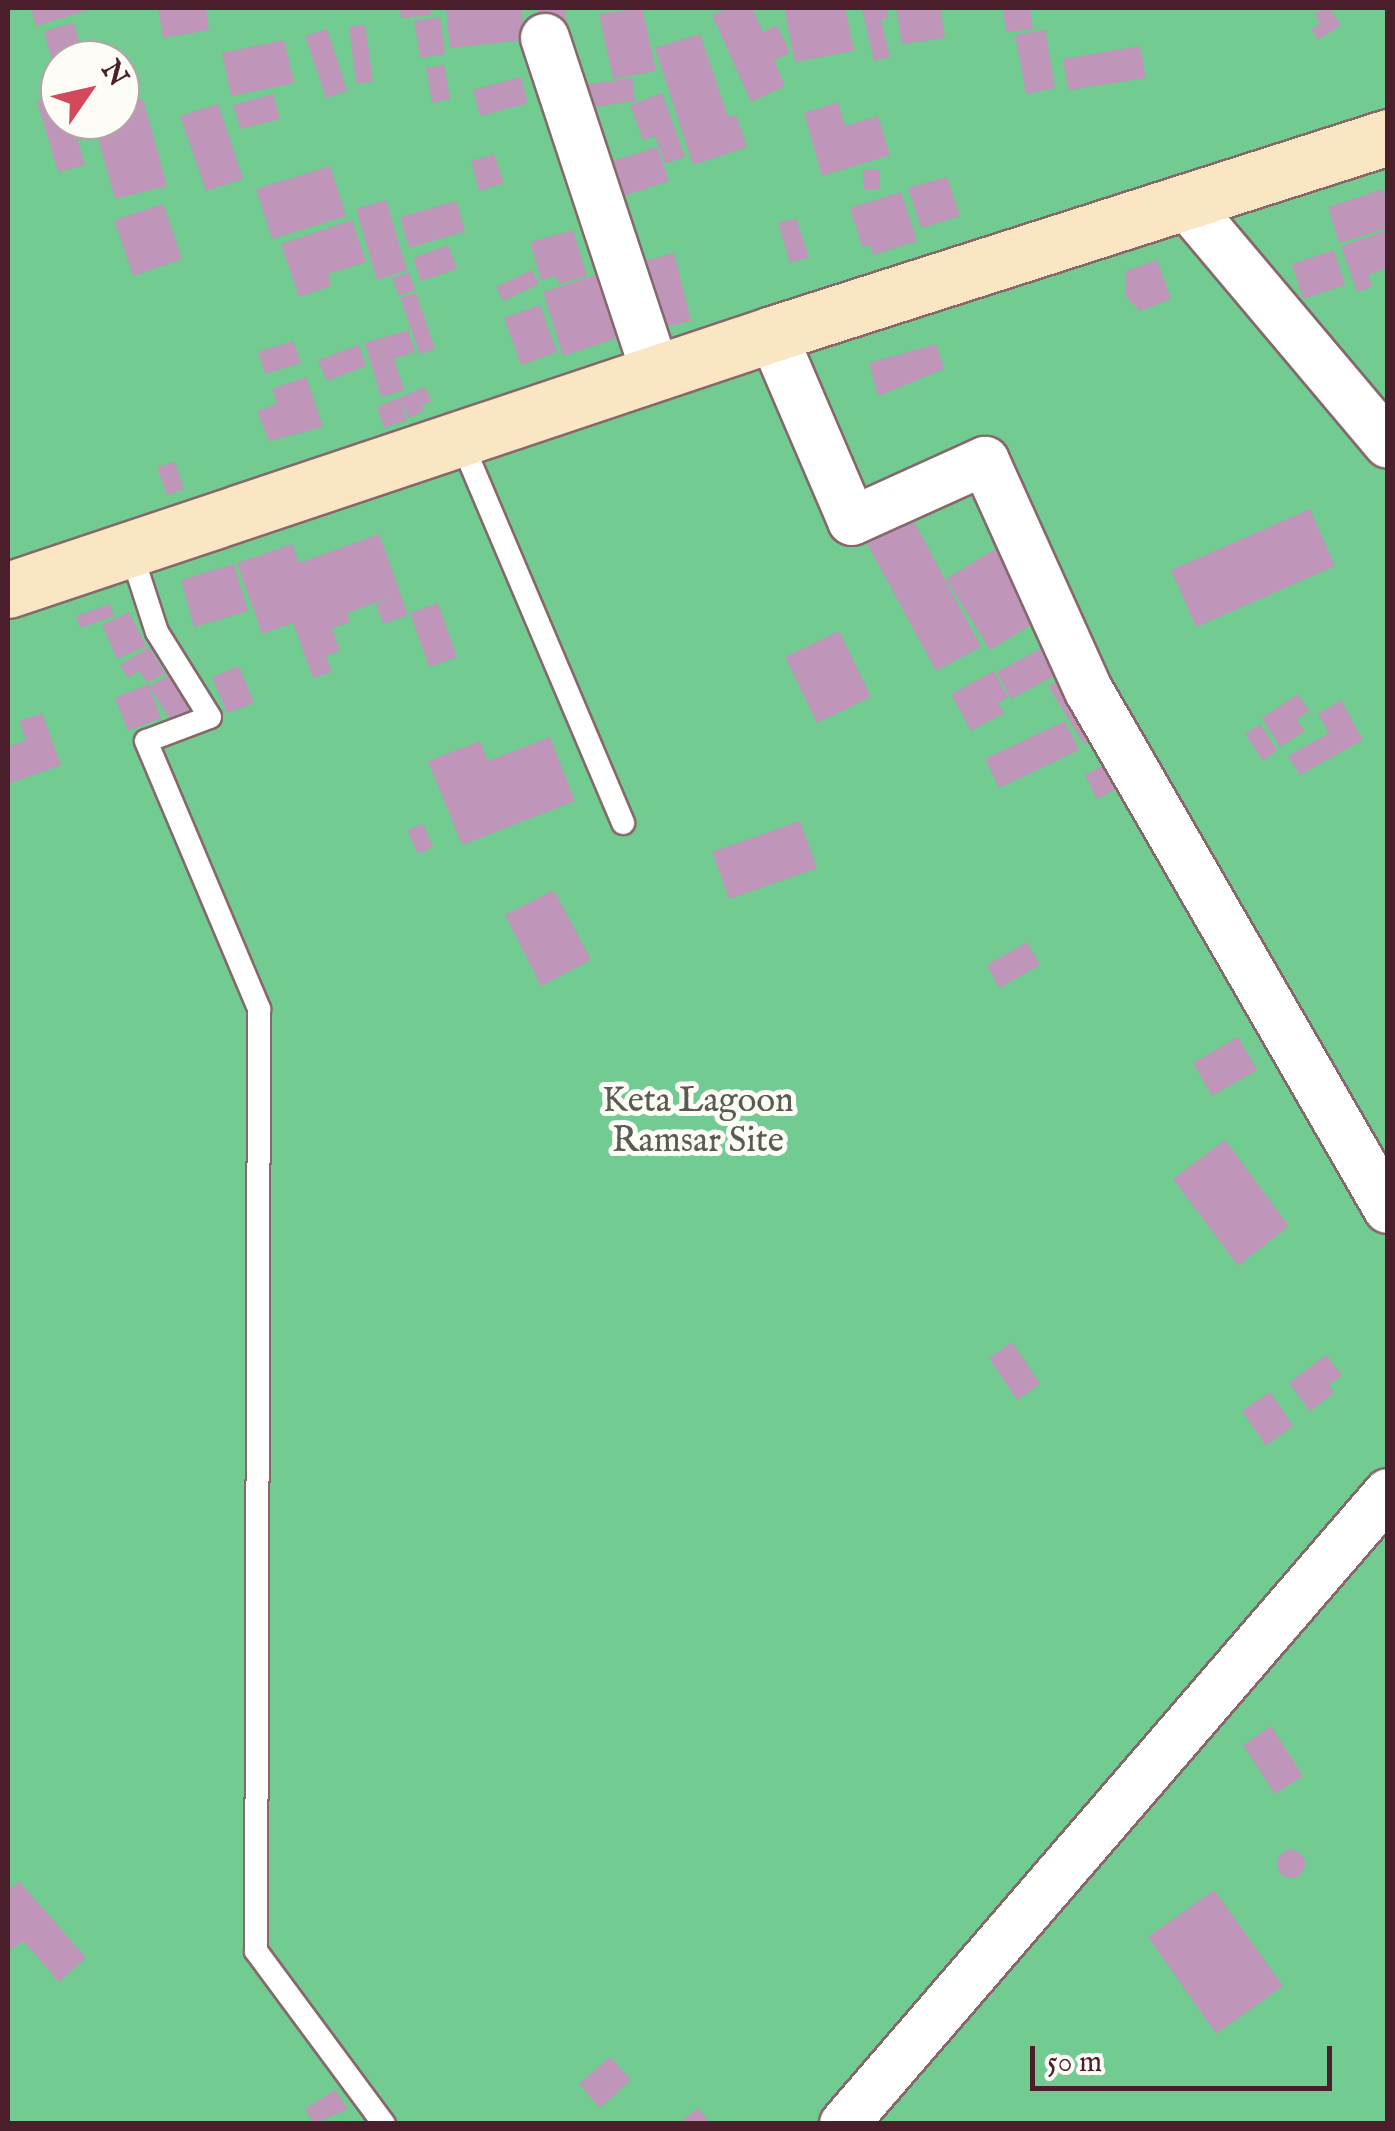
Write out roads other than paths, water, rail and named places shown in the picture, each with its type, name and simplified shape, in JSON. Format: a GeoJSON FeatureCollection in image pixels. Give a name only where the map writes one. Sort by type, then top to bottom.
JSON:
{"type":"FeatureCollection","features":[{"type":"Feature","properties":{"kind":"main road"},"geometry":{"type":"LineString","coordinates":[[8,590],[772,334],[1187,206],[1388,138]]}},
{"type":"Feature","properties":{"kind":"street"},"geometry":{"type":"LineString","coordinates":[[545,38],[656,374]]}},
{"type":"Feature","properties":{"kind":"street"},"geometry":{"type":"LineString","coordinates":[[1187,206],[1388,444]]}},
{"type":"Feature","properties":{"kind":"street"},"geometry":{"type":"LineString","coordinates":[[772,334],[852,521],[985,461],[1089,691],[1388,1209]]}},
{"type":"Feature","properties":{"kind":"street"},"geometry":{"type":"LineString","coordinates":[[844,2124],[1388,1492]]}},
{"type":"Feature","properties":{"kind":"lane"},"geometry":{"type":"LineString","coordinates":[[462,441],[624,823]]}},
{"type":"Feature","properties":{"kind":"lane"},"geometry":{"type":"LineString","coordinates":[[130,549],[157,632],[210,717],[146,741],[258,1009],[256,1950],[384,2124]]}},
{"type":"Feature","properties":{"kind":"park label","name":"Keta Lagoon Ramsar Site"},"geometry":{"type":"Point","coordinates":[698,1122]}}]}
